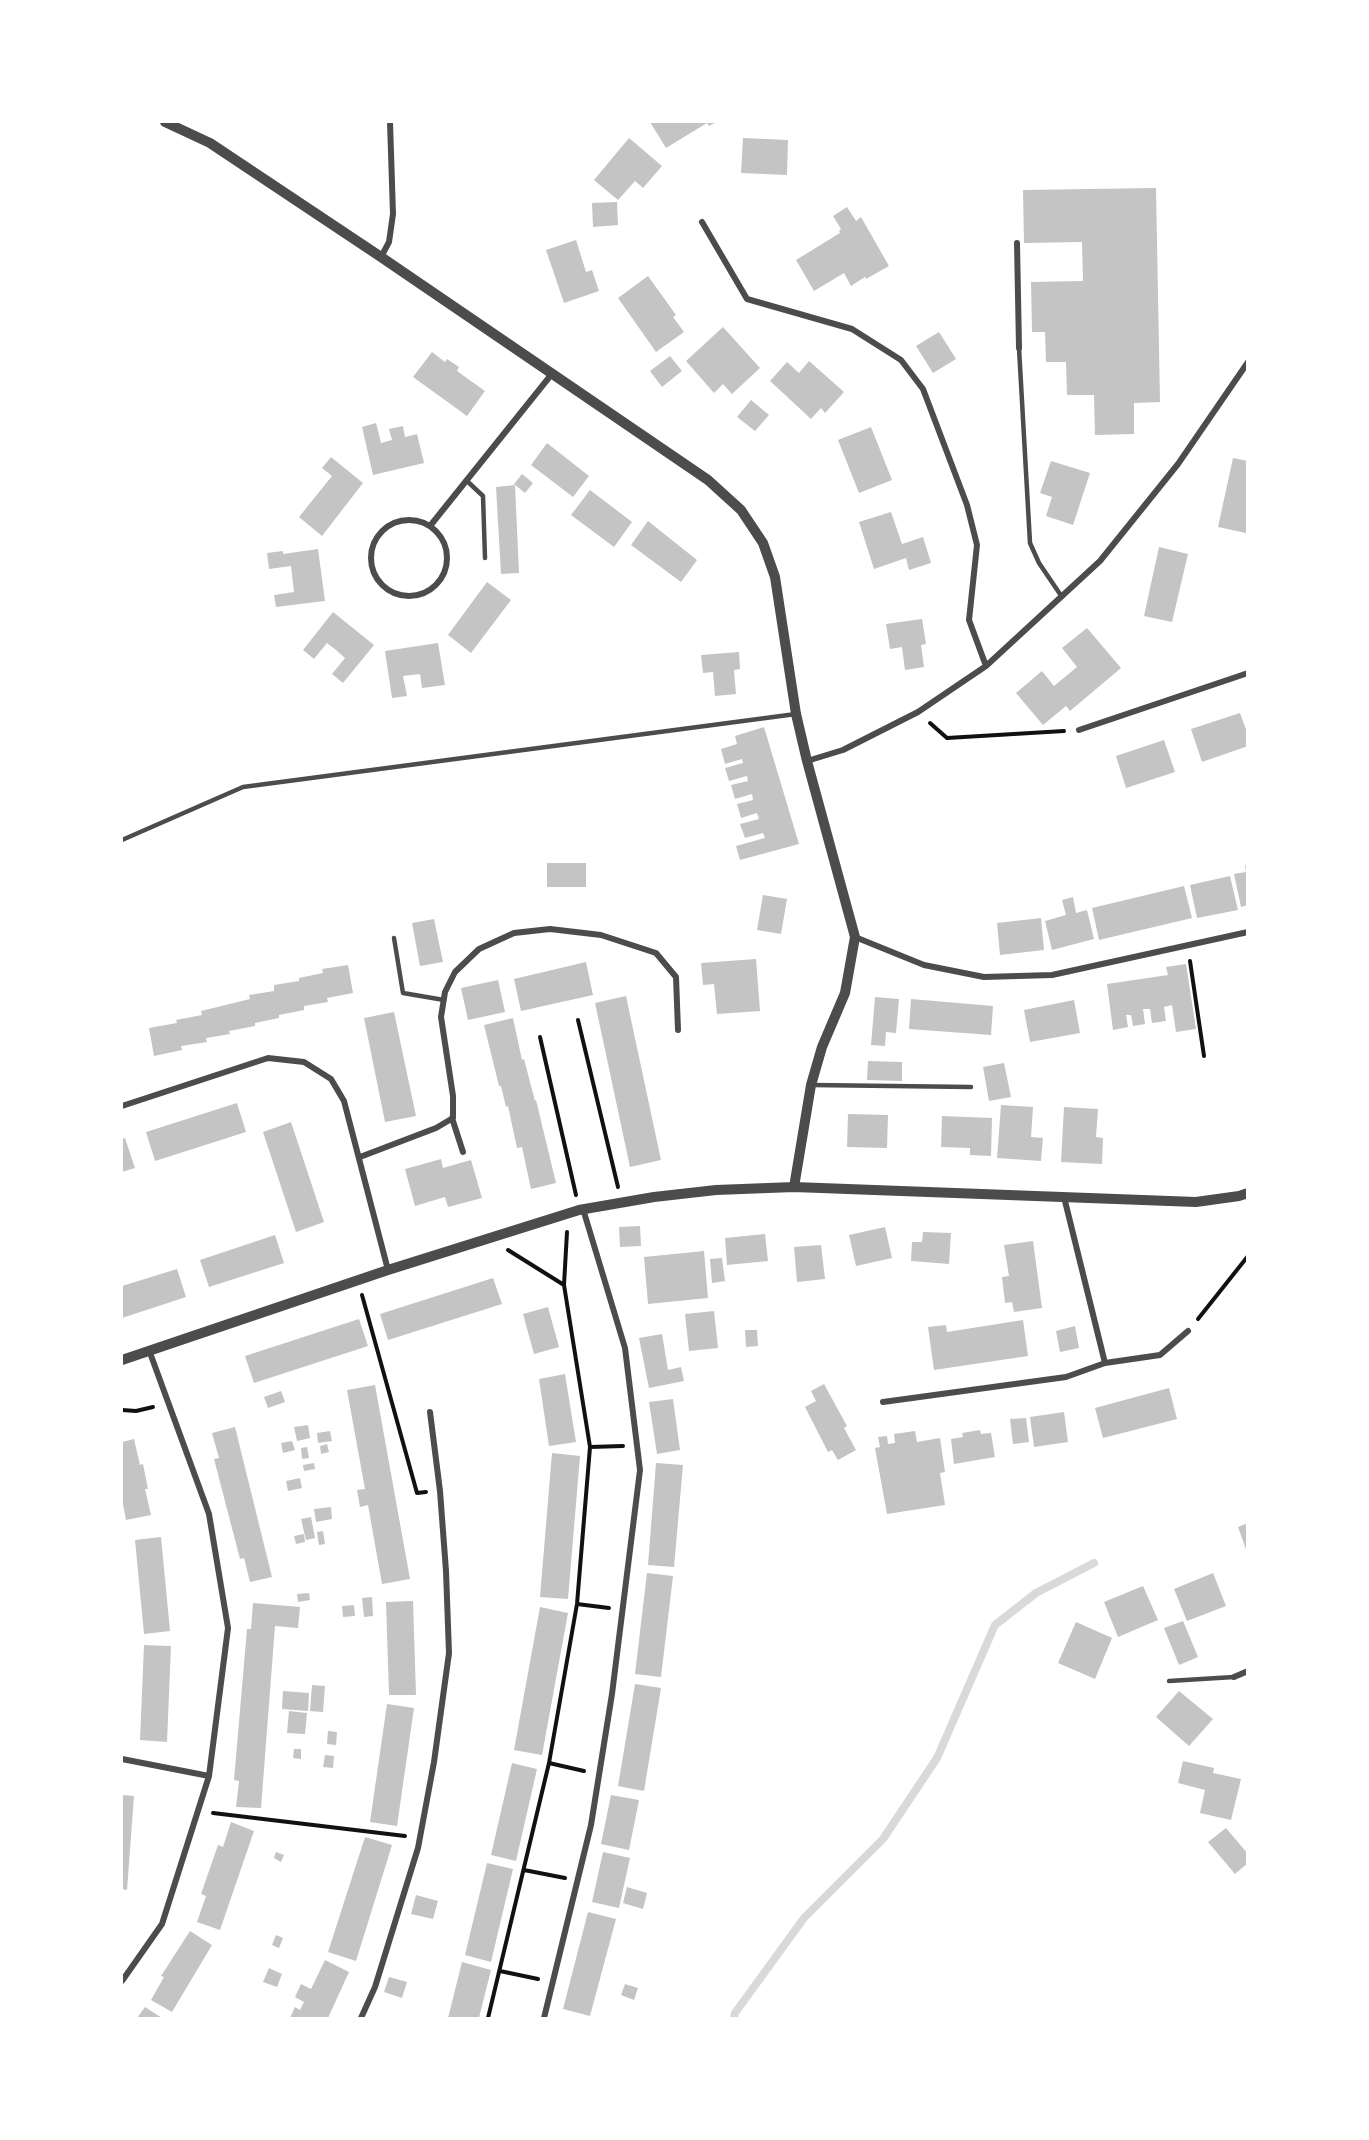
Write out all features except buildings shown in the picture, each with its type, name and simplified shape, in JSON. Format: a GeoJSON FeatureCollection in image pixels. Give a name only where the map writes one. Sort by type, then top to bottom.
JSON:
{"type":"FeatureCollection","features":[{"type":"Feature","properties":{"kind":"street"},"geometry":{"type":"LineString","coordinates":[[165,122],[210,143],[708,480],[741,510],[763,543],[775,577],[796,714],[855,938],[845,993],[822,1047],[811,1085],[794,1187]]}},
{"type":"Feature","properties":{"kind":"street"},"geometry":{"type":"LineString","coordinates":[[381,257],[389,243],[393,214],[390,122]]}},
{"type":"Feature","properties":{"kind":"street"},"geometry":{"type":"LineString","coordinates":[[702,222],[747,299],[852,329],[901,360],[923,389],[964,495],[977,545],[969,620],[986,666]]}},
{"type":"Feature","properties":{"kind":"street"},"geometry":{"type":"LineString","coordinates":[[1017,243],[1019,348]]}},
{"type":"Feature","properties":{"kind":"street"},"geometry":{"type":"LineString","coordinates":[[807,761],[843,750],[918,712],[986,666],[1100,561],[1178,464],[1248,362]]}},
{"type":"Feature","properties":{"kind":"street"},"geometry":{"type":"LineString","coordinates":[[430,526],[551,375]]}},
{"type":"Feature","properties":{"kind":"street"},"geometry":{"type":"LineString","coordinates":[[406,520],[419,521],[430,526],[442,541],[447,559],[445,572],[439,582],[430,591],[418,596],[405,597],[393,594],[382,587],[375,577],[371,564],[370,552],[375,540],[383,530],[394,523],[406,520]]}},
{"type":"Feature","properties":{"kind":"street"},"geometry":{"type":"LineString","coordinates":[[1079,730],[1248,673]]}},
{"type":"Feature","properties":{"kind":"street"},"geometry":{"type":"LineString","coordinates":[[462,1152],[452,1118],[453,1096],[441,1017],[445,992],[455,972],[479,949],[514,933],[550,929],[601,934],[656,953],[676,977],[678,1030]]}},
{"type":"Feature","properties":{"kind":"street"},"geometry":{"type":"LineString","coordinates":[[855,938],[924,965],[984,976],[1052,975],[1248,932]]}},
{"type":"Feature","properties":{"kind":"street"},"geometry":{"type":"LineString","coordinates":[[122,1106],[268,1058],[304,1062],[331,1079],[344,1101],[388,1270]]}},
{"type":"Feature","properties":{"kind":"street"},"geometry":{"type":"LineString","coordinates":[[360,1157],[436,1128],[452,1118]]}},
{"type":"Feature","properties":{"kind":"street"},"geometry":{"type":"LineString","coordinates":[[122,1360],[388,1270],[577,1211],[621,1202],[682,1193],[794,1187],[1196,1202],[1248,1193]]}},
{"type":"Feature","properties":{"kind":"street"},"geometry":{"type":"LineString","coordinates":[[1064,1197],[1105,1363]]}},
{"type":"Feature","properties":{"kind":"street"},"geometry":{"type":"LineString","coordinates":[[544,2019],[591,1825],[640,1470],[625,1348],[577,1211]]}},
{"type":"Feature","properties":{"kind":"street"},"geometry":{"type":"LineString","coordinates":[[883,1402],[1066,1377],[1105,1363],[1160,1355],[1188,1331]]}},
{"type":"Feature","properties":{"kind":"street"},"geometry":{"type":"LineString","coordinates":[[122,1981],[162,1924],[209,1776],[228,1628],[209,1514],[149,1350]]}},
{"type":"Feature","properties":{"kind":"street"},"geometry":{"type":"LineString","coordinates":[[361,2019],[375,1987],[421,1838],[449,1653],[440,1491],[430,1412]]}},
{"type":"Feature","properties":{"kind":"street"},"geometry":{"type":"LineString","coordinates":[[1234,1677],[1248,1671]]}},
{"type":"Feature","properties":{"kind":"street"},"geometry":{"type":"LineString","coordinates":[[122,1759],[209,1776]]}},
{"type":"Feature","properties":{"kind":"lane"},"geometry":{"type":"LineString","coordinates":[[1019,348],[1030,543],[1038,563],[1062,597]]}},
{"type":"Feature","properties":{"kind":"lane"},"geometry":{"type":"LineString","coordinates":[[467,481],[483,496],[485,558]]}},
{"type":"Feature","properties":{"kind":"lane"},"geometry":{"type":"LineString","coordinates":[[122,840],[243,787],[796,714]]}},
{"type":"Feature","properties":{"kind":"lane"},"geometry":{"type":"LineString","coordinates":[[394,938],[403,993],[444,1000]]}},
{"type":"Feature","properties":{"kind":"lane"},"geometry":{"type":"LineString","coordinates":[[811,1085],[971,1087]]}},
{"type":"Feature","properties":{"kind":"lane"},"geometry":{"type":"LineString","coordinates":[[1169,1681],[1234,1677]]}},
{"type":"Feature","properties":{"kind":"path"},"geometry":{"type":"LineString","coordinates":[[918,712],[947,738],[1079,730]]}},
{"type":"Feature","properties":{"kind":"path"},"geometry":{"type":"LineString","coordinates":[[1188,945],[1204,1056]]}},
{"type":"Feature","properties":{"kind":"path"},"geometry":{"type":"LineString","coordinates":[[578,1020],[621,1202]]}},
{"type":"Feature","properties":{"kind":"path"},"geometry":{"type":"LineString","coordinates":[[488,2019],[549,1763],[577,1604],[591,1447],[564,1285],[577,1211],[540,1037]]}},
{"type":"Feature","properties":{"kind":"path"},"geometry":{"type":"LineString","coordinates":[[490,1239],[564,1285]]}},
{"type":"Feature","properties":{"kind":"path"},"geometry":{"type":"LineString","coordinates":[[1188,1331],[1248,1256]]}},
{"type":"Feature","properties":{"kind":"path"},"geometry":{"type":"LineString","coordinates":[[357,1280],[417,1492],[440,1491]]}},
{"type":"Feature","properties":{"kind":"path"},"geometry":{"type":"LineString","coordinates":[[122,1410],[136,1411],[169,1404]]}},
{"type":"Feature","properties":{"kind":"path"},"geometry":{"type":"LineString","coordinates":[[591,1447],[637,1445]]}},
{"type":"Feature","properties":{"kind":"path"},"geometry":{"type":"LineString","coordinates":[[577,1604],[622,1609]]}},
{"type":"Feature","properties":{"kind":"path"},"geometry":{"type":"LineString","coordinates":[[549,1763],[599,1775]]}},
{"type":"Feature","properties":{"kind":"path"},"geometry":{"type":"LineString","coordinates":[[197,1811],[421,1838]]}},
{"type":"Feature","properties":{"kind":"path"},"geometry":{"type":"LineString","coordinates":[[524,1870],[578,1881]]}},
{"type":"Feature","properties":{"kind":"path"},"geometry":{"type":"LineString","coordinates":[[500,1971],[554,1983]]}},
{"type":"Feature","properties":{"kind":"waterway"},"geometry":{"type":"LineString","coordinates":[[734,2018],[735,2013],[804,1918],[883,1839],[937,1758],[995,1625],[1036,1593],[1094,1563]]}}]}
